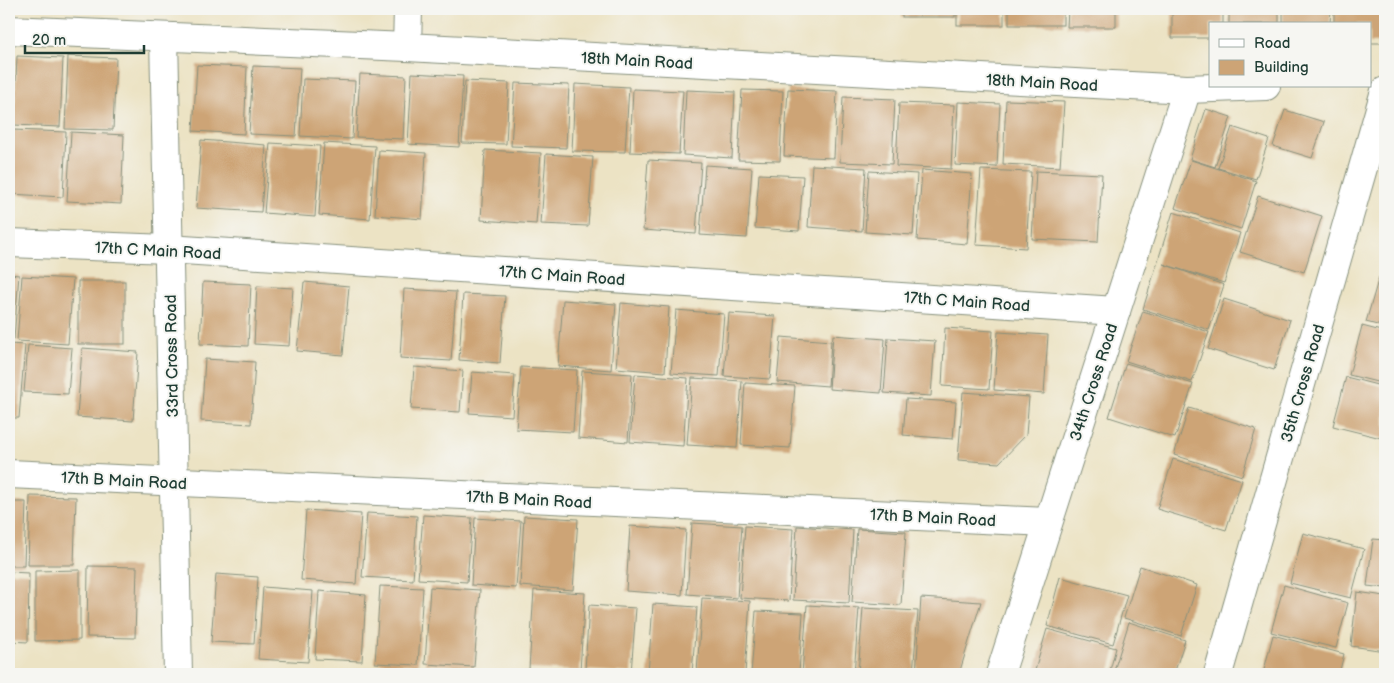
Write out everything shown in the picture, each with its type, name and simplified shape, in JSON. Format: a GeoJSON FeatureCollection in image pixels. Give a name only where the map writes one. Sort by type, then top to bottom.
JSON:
{"type":"FeatureCollection","features":[{"type":"Feature","properties":{"kind":"street"},"geometry":{"type":"LineString","coordinates":[[407,48],[408,9]]}},
{"type":"Feature","properties":{"kind":"street","name":"18th Main Road"},"geometry":{"type":"LineString","coordinates":[[9,30],[407,48],[1187,89],[1213,88]]}},
{"type":"Feature","properties":{"kind":"street","name":"33rd Cross Road"},"geometry":{"type":"LineString","coordinates":[[164,37],[178,674]]}},
{"type":"Feature","properties":{"kind":"street"},"geometry":{"type":"LineString","coordinates":[[1372,82],[1385,82]]}},
{"type":"Feature","properties":{"kind":"street","name":"34th Cross Road"},"geometry":{"type":"LineString","coordinates":[[1000,674],[1187,89]]}},
{"type":"Feature","properties":{"kind":"street","name":"35th Cross Road"},"geometry":{"type":"LineString","coordinates":[[1218,674],[1385,91]]}},
{"type":"Feature","properties":{"kind":"street","name":"17th C Main Road"},"geometry":{"type":"LineString","coordinates":[[9,243],[168,249],[1116,311]]}},
{"type":"Feature","properties":{"kind":"street","name":"17th B Main Road"},"geometry":{"type":"LineString","coordinates":[[9,474],[1048,522]]}},
{"type":"Feature","properties":{"kind":"building"},"geometry":{"type":"Polygon","coordinates":[[[793,9],[848,9],[848,11],[793,11],[793,9]]]}},
{"type":"Feature","properties":{"kind":"building"},"geometry":{"type":"Polygon","coordinates":[[[850,9],[899,9],[899,11],[850,11],[850,9]]]}},
{"type":"Feature","properties":{"kind":"building"},"geometry":{"type":"Polygon","coordinates":[[[902,9],[955,9],[955,17],[902,17],[902,9]]]}},
{"type":"Feature","properties":{"kind":"building"},"geometry":{"type":"Polygon","coordinates":[[[957,9],[1004,9],[1004,25],[957,25],[957,9]]]}},
{"type":"Feature","properties":{"kind":"building"},"geometry":{"type":"Polygon","coordinates":[[[1009,9],[1063,9],[1063,25],[1009,25],[1009,9]]]}},
{"type":"Feature","properties":{"kind":"building"},"geometry":{"type":"Polygon","coordinates":[[[1068,9],[1116,9],[1116,27],[1067,27],[1068,9]]]}},
{"type":"Feature","properties":{"kind":"building"},"geometry":{"type":"Polygon","coordinates":[[[1172,9],[1223,9],[1223,22],[1209,22],[1209,38],[1172,38],[1172,9]]]}},
{"type":"Feature","properties":{"kind":"building"},"geometry":{"type":"Polygon","coordinates":[[[1229,9],[1279,9],[1279,22],[1229,22],[1229,9]]]}},
{"type":"Feature","properties":{"kind":"building"},"geometry":{"type":"Polygon","coordinates":[[[1283,9],[1331,9],[1330,22],[1283,22],[1283,9]]]}},
{"type":"Feature","properties":{"kind":"building"},"geometry":{"type":"Polygon","coordinates":[[[1334,9],[1385,9],[1385,43],[1372,43],[1372,22],[1334,22],[1334,9]]]}},
{"type":"Feature","properties":{"kind":"building"},"geometry":{"type":"Polygon","coordinates":[[[17,56],[63,58],[60,127],[14,125],[17,56]]]}},
{"type":"Feature","properties":{"kind":"building"},"geometry":{"type":"Polygon","coordinates":[[[68,56],[116,58],[113,130],[65,129],[68,56]]]}},
{"type":"Feature","properties":{"kind":"building"},"geometry":{"type":"Polygon","coordinates":[[[197,65],[247,67],[244,134],[193,131],[197,65]]]}},
{"type":"Feature","properties":{"kind":"building"},"geometry":{"type":"Polygon","coordinates":[[[253,66],[300,68],[296,136],[249,134],[253,66]]]}},
{"type":"Feature","properties":{"kind":"building"},"geometry":{"type":"Polygon","coordinates":[[[412,73],[463,76],[459,147],[408,144],[412,73]]]}},
{"type":"Feature","properties":{"kind":"building"},"geometry":{"type":"Polygon","coordinates":[[[360,74],[406,76],[403,139],[356,137],[360,74]]]}},
{"type":"Feature","properties":{"kind":"building"},"geometry":{"type":"Polygon","coordinates":[[[303,79],[355,81],[352,139],[300,136],[303,79]]]}},
{"type":"Feature","properties":{"kind":"building"},"geometry":{"type":"Polygon","coordinates":[[[465,81],[509,83],[506,144],[462,143],[465,81]]]}},
{"type":"Feature","properties":{"kind":"building"},"geometry":{"type":"Polygon","coordinates":[[[515,83],[569,85],[566,148],[511,146],[515,83]]]}},
{"type":"Feature","properties":{"kind":"building"},"geometry":{"type":"Polygon","coordinates":[[[575,84],[629,87],[625,152],[572,151],[575,84]]]}},
{"type":"Feature","properties":{"kind":"building"},"geometry":{"type":"Polygon","coordinates":[[[633,89],[683,91],[679,154],[630,152],[633,89]]]}},
{"type":"Feature","properties":{"kind":"building"},"geometry":{"type":"Polygon","coordinates":[[[788,89],[837,91],[834,158],[784,156],[788,89]]]}},
{"type":"Feature","properties":{"kind":"building"},"geometry":{"type":"Polygon","coordinates":[[[686,90],[735,92],[732,158],[683,155],[686,90]]]}},
{"type":"Feature","properties":{"kind":"building"},"geometry":{"type":"Polygon","coordinates":[[[742,90],[783,91],[780,161],[738,160],[742,90]]]}},
{"type":"Feature","properties":{"kind":"building"},"geometry":{"type":"Polygon","coordinates":[[[843,97],[895,99],[892,164],[840,162],[843,97]]]}},
{"type":"Feature","properties":{"kind":"building"},"geometry":{"type":"Polygon","coordinates":[[[1006,100],[1064,102],[1060,167],[1003,164],[1006,100]]]}},
{"type":"Feature","properties":{"kind":"building"},"geometry":{"type":"Polygon","coordinates":[[[958,102],[1000,104],[997,167],[955,165],[958,102]]]}},
{"type":"Feature","properties":{"kind":"building"},"geometry":{"type":"Polygon","coordinates":[[[899,103],[954,105],[951,169],[896,166],[899,103]]]}},
{"type":"Feature","properties":{"kind":"building"},"geometry":{"type":"Polygon","coordinates":[[[1206,109],[1231,117],[1215,167],[1190,159],[1206,109]]]}},
{"type":"Feature","properties":{"kind":"building"},"geometry":{"type":"Polygon","coordinates":[[[1285,110],[1324,122],[1312,158],[1273,146],[1285,110]]]}},
{"type":"Feature","properties":{"kind":"building"},"geometry":{"type":"Polygon","coordinates":[[[1232,127],[1269,139],[1256,179],[1218,168],[1232,127]]]}},
{"type":"Feature","properties":{"kind":"building"},"geometry":{"type":"Polygon","coordinates":[[[13,130],[66,132],[63,197],[10,194],[13,130]]]}},
{"type":"Feature","properties":{"kind":"building"},"geometry":{"type":"Polygon","coordinates":[[[71,132],[124,135],[121,204],[67,201],[71,132]]]}},
{"type":"Feature","properties":{"kind":"building"},"geometry":{"type":"Polygon","coordinates":[[[201,140],[266,145],[261,212],[196,208],[201,140]]]}},
{"type":"Feature","properties":{"kind":"building"},"geometry":{"type":"Polygon","coordinates":[[[270,143],[320,146],[315,217],[264,213],[270,143]]]}},
{"type":"Feature","properties":{"kind":"building"},"geometry":{"type":"Polygon","coordinates":[[[324,143],[375,146],[370,219],[319,215],[324,143]]]}},
{"type":"Feature","properties":{"kind":"building"},"geometry":{"type":"Polygon","coordinates":[[[379,150],[426,153],[422,219],[375,215],[379,150]]]}},
{"type":"Feature","properties":{"kind":"building"},"geometry":{"type":"Polygon","coordinates":[[[485,150],[541,153],[536,224],[481,220],[485,150]]]}},
{"type":"Feature","properties":{"kind":"building"},"geometry":{"type":"Polygon","coordinates":[[[546,154],[593,157],[588,226],[541,224],[546,154]]]}},
{"type":"Feature","properties":{"kind":"building"},"geometry":{"type":"Polygon","coordinates":[[[648,160],[701,163],[696,234],[643,230],[648,160]]]}},
{"type":"Feature","properties":{"kind":"building"},"geometry":{"type":"Polygon","coordinates":[[[1191,160],[1256,181],[1241,229],[1175,208],[1191,160]]]}},
{"type":"Feature","properties":{"kind":"building"},"geometry":{"type":"Polygon","coordinates":[[[705,165],[752,168],[747,238],[700,235],[705,165]]]}},
{"type":"Feature","properties":{"kind":"building"},"geometry":{"type":"Polygon","coordinates":[[[812,165],[866,168],[862,231],[808,227],[812,165]]]}},
{"type":"Feature","properties":{"kind":"building"},"geometry":{"type":"Polygon","coordinates":[[[922,170],[972,174],[967,244],[917,240],[922,170]]]}},
{"type":"Feature","properties":{"kind":"building"},"geometry":{"type":"Polygon","coordinates":[[[981,170],[1031,172],[1026,248],[976,245],[981,170]]]}},
{"type":"Feature","properties":{"kind":"building"},"geometry":{"type":"Polygon","coordinates":[[[869,171],[917,174],[913,235],[865,232],[869,171]]]}},
{"type":"Feature","properties":{"kind":"building"},"geometry":{"type":"Polygon","coordinates":[[[1036,171],[1102,174],[1098,242],[1032,239],[1036,171]]]}},
{"type":"Feature","properties":{"kind":"building"},"geometry":{"type":"Polygon","coordinates":[[[759,174],[803,176],[799,231],[755,228],[759,174]]]}},
{"type":"Feature","properties":{"kind":"building"},"geometry":{"type":"Polygon","coordinates":[[[1258,196],[1322,216],[1304,272],[1240,252],[1258,196]]]}},
{"type":"Feature","properties":{"kind":"building"},"geometry":{"type":"Polygon","coordinates":[[[1173,212],[1240,233],[1224,283],[1163,264],[1224,285],[1209,330],[1143,309],[1173,212]]]}},
{"type":"Feature","properties":{"kind":"building"},"geometry":{"type":"Polygon","coordinates":[[[9,274],[19,275],[14,339],[9,339],[9,274]]]}},
{"type":"Feature","properties":{"kind":"building"},"geometry":{"type":"Polygon","coordinates":[[[22,276],[73,279],[68,344],[17,341],[22,276]]]}},
{"type":"Feature","properties":{"kind":"building"},"geometry":{"type":"Polygon","coordinates":[[[1379,277],[1385,279],[1385,327],[1366,322],[1379,277]]]}},
{"type":"Feature","properties":{"kind":"building"},"geometry":{"type":"Polygon","coordinates":[[[78,281],[125,281],[125,344],[78,344],[78,281]]]}},
{"type":"Feature","properties":{"kind":"building"},"geometry":{"type":"Polygon","coordinates":[[[203,282],[251,284],[248,346],[200,344],[203,282]]]}},
{"type":"Feature","properties":{"kind":"building"},"geometry":{"type":"Polygon","coordinates":[[[304,282],[349,286],[343,355],[297,351],[304,282]]]}},
{"type":"Feature","properties":{"kind":"building"},"geometry":{"type":"Polygon","coordinates":[[[257,286],[293,288],[289,346],[254,344],[257,286]]]}},
{"type":"Feature","properties":{"kind":"building"},"geometry":{"type":"Polygon","coordinates":[[[404,289],[456,292],[451,361],[400,358],[404,289]]]}},
{"type":"Feature","properties":{"kind":"building"},"geometry":{"type":"Polygon","coordinates":[[[463,294],[505,296],[500,363],[459,360],[463,294]]]}},
{"type":"Feature","properties":{"kind":"building"},"geometry":{"type":"Polygon","coordinates":[[[1224,299],[1290,320],[1274,370],[1208,349],[1224,299]]]}},
{"type":"Feature","properties":{"kind":"building"},"geometry":{"type":"Polygon","coordinates":[[[563,300],[616,304],[611,370],[558,366],[563,300]]]}},
{"type":"Feature","properties":{"kind":"building"},"geometry":{"type":"Polygon","coordinates":[[[621,303],[669,307],[665,372],[616,368],[621,303]]]}},
{"type":"Feature","properties":{"kind":"building"},"geometry":{"type":"Polygon","coordinates":[[[676,310],[724,314],[719,376],[671,373],[676,310]]]}},
{"type":"Feature","properties":{"kind":"building"},"geometry":{"type":"Polygon","coordinates":[[[1143,311],[1209,332],[1192,382],[1126,361],[1143,311]]]}},
{"type":"Feature","properties":{"kind":"building"},"geometry":{"type":"Polygon","coordinates":[[[729,313],[775,316],[770,379],[724,376],[729,313]]]}},
{"type":"Feature","properties":{"kind":"building"},"geometry":{"type":"Polygon","coordinates":[[[1362,326],[1385,332],[1385,384],[1349,375],[1362,326]]]}},
{"type":"Feature","properties":{"kind":"building"},"geometry":{"type":"Polygon","coordinates":[[[945,328],[993,331],[989,389],[942,386],[945,328]]]}},
{"type":"Feature","properties":{"kind":"building"},"geometry":{"type":"Polygon","coordinates":[[[998,332],[1048,335],[1044,394],[994,390],[998,332]]]}},
{"type":"Feature","properties":{"kind":"building"},"geometry":{"type":"Polygon","coordinates":[[[833,335],[885,339],[881,393],[829,389],[833,335]]]}},
{"type":"Feature","properties":{"kind":"building"},"geometry":{"type":"Polygon","coordinates":[[[781,337],[831,341],[828,386],[777,382],[781,337]]]}},
{"type":"Feature","properties":{"kind":"building"},"geometry":{"type":"Polygon","coordinates":[[[888,338],[935,341],[931,396],[884,393],[888,338]]]}},
{"type":"Feature","properties":{"kind":"building"},"geometry":{"type":"Polygon","coordinates":[[[9,344],[25,345],[19,418],[9,418],[9,344]]]}},
{"type":"Feature","properties":{"kind":"building"},"geometry":{"type":"Polygon","coordinates":[[[28,345],[72,348],[68,394],[24,392],[28,345]]]}},
{"type":"Feature","properties":{"kind":"building"},"geometry":{"type":"Polygon","coordinates":[[[82,348],[138,352],[133,421],[77,417],[82,348]]]}},
{"type":"Feature","properties":{"kind":"building"},"geometry":{"type":"Polygon","coordinates":[[[205,359],[255,362],[251,424],[201,421],[205,359]]]}},
{"type":"Feature","properties":{"kind":"building"},"geometry":{"type":"Polygon","coordinates":[[[1126,363],[1193,384],[1175,438],[1109,417],[1126,363]]]}},
{"type":"Feature","properties":{"kind":"building"},"geometry":{"type":"Polygon","coordinates":[[[414,367],[463,371],[460,412],[411,409],[414,367]]]}},
{"type":"Feature","properties":{"kind":"building"},"geometry":{"type":"Polygon","coordinates":[[[521,367],[577,370],[573,432],[516,429],[521,367]]]}},
{"type":"Feature","properties":{"kind":"building"},"geometry":{"type":"Polygon","coordinates":[[[582,371],[632,374],[628,442],[578,438],[582,371]]]}},
{"type":"Feature","properties":{"kind":"building"},"geometry":{"type":"Polygon","coordinates":[[[472,372],[515,375],[512,416],[469,413],[472,372]]]}},
{"type":"Feature","properties":{"kind":"building"},"geometry":{"type":"Polygon","coordinates":[[[635,374],[688,378],[683,446],[630,442],[635,374]]]}},
{"type":"Feature","properties":{"kind":"building"},"geometry":{"type":"Polygon","coordinates":[[[1346,377],[1385,387],[1385,439],[1333,426],[1346,377]]]}},
{"type":"Feature","properties":{"kind":"building"},"geometry":{"type":"Polygon","coordinates":[[[692,378],[742,381],[737,448],[687,445],[692,378]]]}},
{"type":"Feature","properties":{"kind":"building"},"geometry":{"type":"Polygon","coordinates":[[[745,383],[795,386],[790,448],[741,445],[745,383]]]}},
{"type":"Feature","properties":{"kind":"building"},"geometry":{"type":"Polygon","coordinates":[[[963,392],[1029,397],[1026,435],[999,463],[958,460],[963,392]]]}},
{"type":"Feature","properties":{"kind":"building"},"geometry":{"type":"Polygon","coordinates":[[[906,399],[956,402],[953,439],[903,435],[906,399]]]}},
{"type":"Feature","properties":{"kind":"building"},"geometry":{"type":"Polygon","coordinates":[[[1189,408],[1256,429],[1242,476],[1174,455],[1189,408]]]}},
{"type":"Feature","properties":{"kind":"building"},"geometry":{"type":"Polygon","coordinates":[[[1173,459],[1242,480],[1226,530],[1157,509],[1173,459]]]}},
{"type":"Feature","properties":{"kind":"building"},"geometry":{"type":"Polygon","coordinates":[[[30,496],[76,497],[74,565],[28,565],[30,496]]]}},
{"type":"Feature","properties":{"kind":"building"},"geometry":{"type":"Polygon","coordinates":[[[9,502],[26,502],[24,566],[9,566],[9,502]]]}},
{"type":"Feature","properties":{"kind":"building"},"geometry":{"type":"Polygon","coordinates":[[[306,510],[361,514],[356,584],[301,580],[306,510]]]}},
{"type":"Feature","properties":{"kind":"building"},"geometry":{"type":"Polygon","coordinates":[[[367,513],[417,516],[413,580],[362,577],[367,513]]]}},
{"type":"Feature","properties":{"kind":"building"},"geometry":{"type":"Polygon","coordinates":[[[423,515],[472,518],[467,582],[418,579],[423,515]]]}},
{"type":"Feature","properties":{"kind":"building"},"geometry":{"type":"Polygon","coordinates":[[[524,516],[578,519],[573,590],[520,586],[524,516]]]}},
{"type":"Feature","properties":{"kind":"building"},"geometry":{"type":"Polygon","coordinates":[[[475,518],[521,521],[516,588],[471,585],[475,518]]]}},
{"type":"Feature","properties":{"kind":"building"},"geometry":{"type":"Polygon","coordinates":[[[692,523],[742,526],[737,598],[687,594],[692,523]]]}},
{"type":"Feature","properties":{"kind":"building"},"geometry":{"type":"Polygon","coordinates":[[[630,526],[686,530],[682,595],[626,591],[630,526]]]}},
{"type":"Feature","properties":{"kind":"building"},"geometry":{"type":"Polygon","coordinates":[[[745,526],[793,529],[789,601],[740,598],[745,526]]]}},
{"type":"Feature","properties":{"kind":"building"},"geometry":{"type":"Polygon","coordinates":[[[797,526],[853,530],[849,603],[793,600],[797,526]]]}},
{"type":"Feature","properties":{"kind":"building"},"geometry":{"type":"Polygon","coordinates":[[[857,529],[906,532],[901,605],[852,602],[857,529]]]}},
{"type":"Feature","properties":{"kind":"building"},"geometry":{"type":"Polygon","coordinates":[[[1303,533],[1364,549],[1351,598],[1290,583],[1303,533]]]}},
{"type":"Feature","properties":{"kind":"building"},"geometry":{"type":"Polygon","coordinates":[[[1373,539],[1385,540],[1385,588],[1367,586],[1373,539]]]}},
{"type":"Feature","properties":{"kind":"building"},"geometry":{"type":"Polygon","coordinates":[[[88,566],[137,567],[135,638],[87,637],[88,566]]]}},
{"type":"Feature","properties":{"kind":"building"},"geometry":{"type":"Polygon","coordinates":[[[1140,566],[1197,585],[1181,636],[1124,618],[1140,566]]]}},
{"type":"Feature","properties":{"kind":"building"},"geometry":{"type":"Polygon","coordinates":[[[80,570],[80,640],[35,641],[35,571],[80,570]]]}},
{"type":"Feature","properties":{"kind":"building"},"geometry":{"type":"Polygon","coordinates":[[[9,572],[29,573],[28,642],[9,641],[9,572]]]}},
{"type":"Feature","properties":{"kind":"building"},"geometry":{"type":"Polygon","coordinates":[[[216,574],[258,577],[254,644],[211,642],[216,574]]]}},
{"type":"Feature","properties":{"kind":"building"},"geometry":{"type":"Polygon","coordinates":[[[1060,577],[1127,595],[1113,644],[1047,626],[1060,577]]]}},
{"type":"Feature","properties":{"kind":"building"},"geometry":{"type":"Polygon","coordinates":[[[1284,585],[1348,603],[1336,648],[1271,632],[1284,585]]]}},
{"type":"Feature","properties":{"kind":"building"},"geometry":{"type":"Polygon","coordinates":[[[380,586],[423,588],[418,665],[375,663],[380,586]]]}},
{"type":"Feature","properties":{"kind":"building"},"geometry":{"type":"Polygon","coordinates":[[[263,587],[313,591],[308,662],[258,659],[263,587]]]}},
{"type":"Feature","properties":{"kind":"building"},"geometry":{"type":"Polygon","coordinates":[[[430,587],[480,590],[474,667],[425,664],[430,587]]]}},
{"type":"Feature","properties":{"kind":"building"},"geometry":{"type":"Polygon","coordinates":[[[534,590],[585,593],[580,671],[529,669],[534,590]]]}},
{"type":"Feature","properties":{"kind":"building"},"geometry":{"type":"Polygon","coordinates":[[[319,591],[366,595],[362,661],[315,659],[319,591]]]}},
{"type":"Feature","properties":{"kind":"building"},"geometry":{"type":"Polygon","coordinates":[[[1357,592],[1385,596],[1385,651],[1351,646],[1357,592]]]}},
{"type":"Feature","properties":{"kind":"building"},"geometry":{"type":"Polygon","coordinates":[[[702,598],[750,601],[745,674],[697,673],[702,598]]]}},
{"type":"Feature","properties":{"kind":"building"},"geometry":{"type":"Polygon","coordinates":[[[921,598],[981,602],[959,674],[916,674],[921,598]]]}},
{"type":"Feature","properties":{"kind":"building"},"geometry":{"type":"Polygon","coordinates":[[[653,604],[697,607],[692,674],[648,674],[653,604]]]}},
{"type":"Feature","properties":{"kind":"building"},"geometry":{"type":"Polygon","coordinates":[[[589,605],[636,608],[631,673],[585,670],[589,605]]]}},
{"type":"Feature","properties":{"kind":"building"},"geometry":{"type":"Polygon","coordinates":[[[807,605],[859,608],[854,674],[802,674],[807,605]]]}},
{"type":"Feature","properties":{"kind":"building"},"geometry":{"type":"Polygon","coordinates":[[[863,608],[918,611],[913,674],[858,674],[863,608]]]}},
{"type":"Feature","properties":{"kind":"building"},"geometry":{"type":"Polygon","coordinates":[[[756,611],[803,613],[799,674],[751,674],[756,611]]]}},
{"type":"Feature","properties":{"kind":"building"},"geometry":{"type":"Polygon","coordinates":[[[1129,622],[1185,640],[1174,674],[1113,674],[1129,622]]]}},
{"type":"Feature","properties":{"kind":"building"},"geometry":{"type":"Polygon","coordinates":[[[1047,629],[1116,648],[1109,674],[1034,674],[1047,629]]]}},
{"type":"Feature","properties":{"kind":"building"},"geometry":{"type":"Polygon","coordinates":[[[1273,635],[1344,654],[1339,674],[1263,674],[1273,635]]]}}]}
